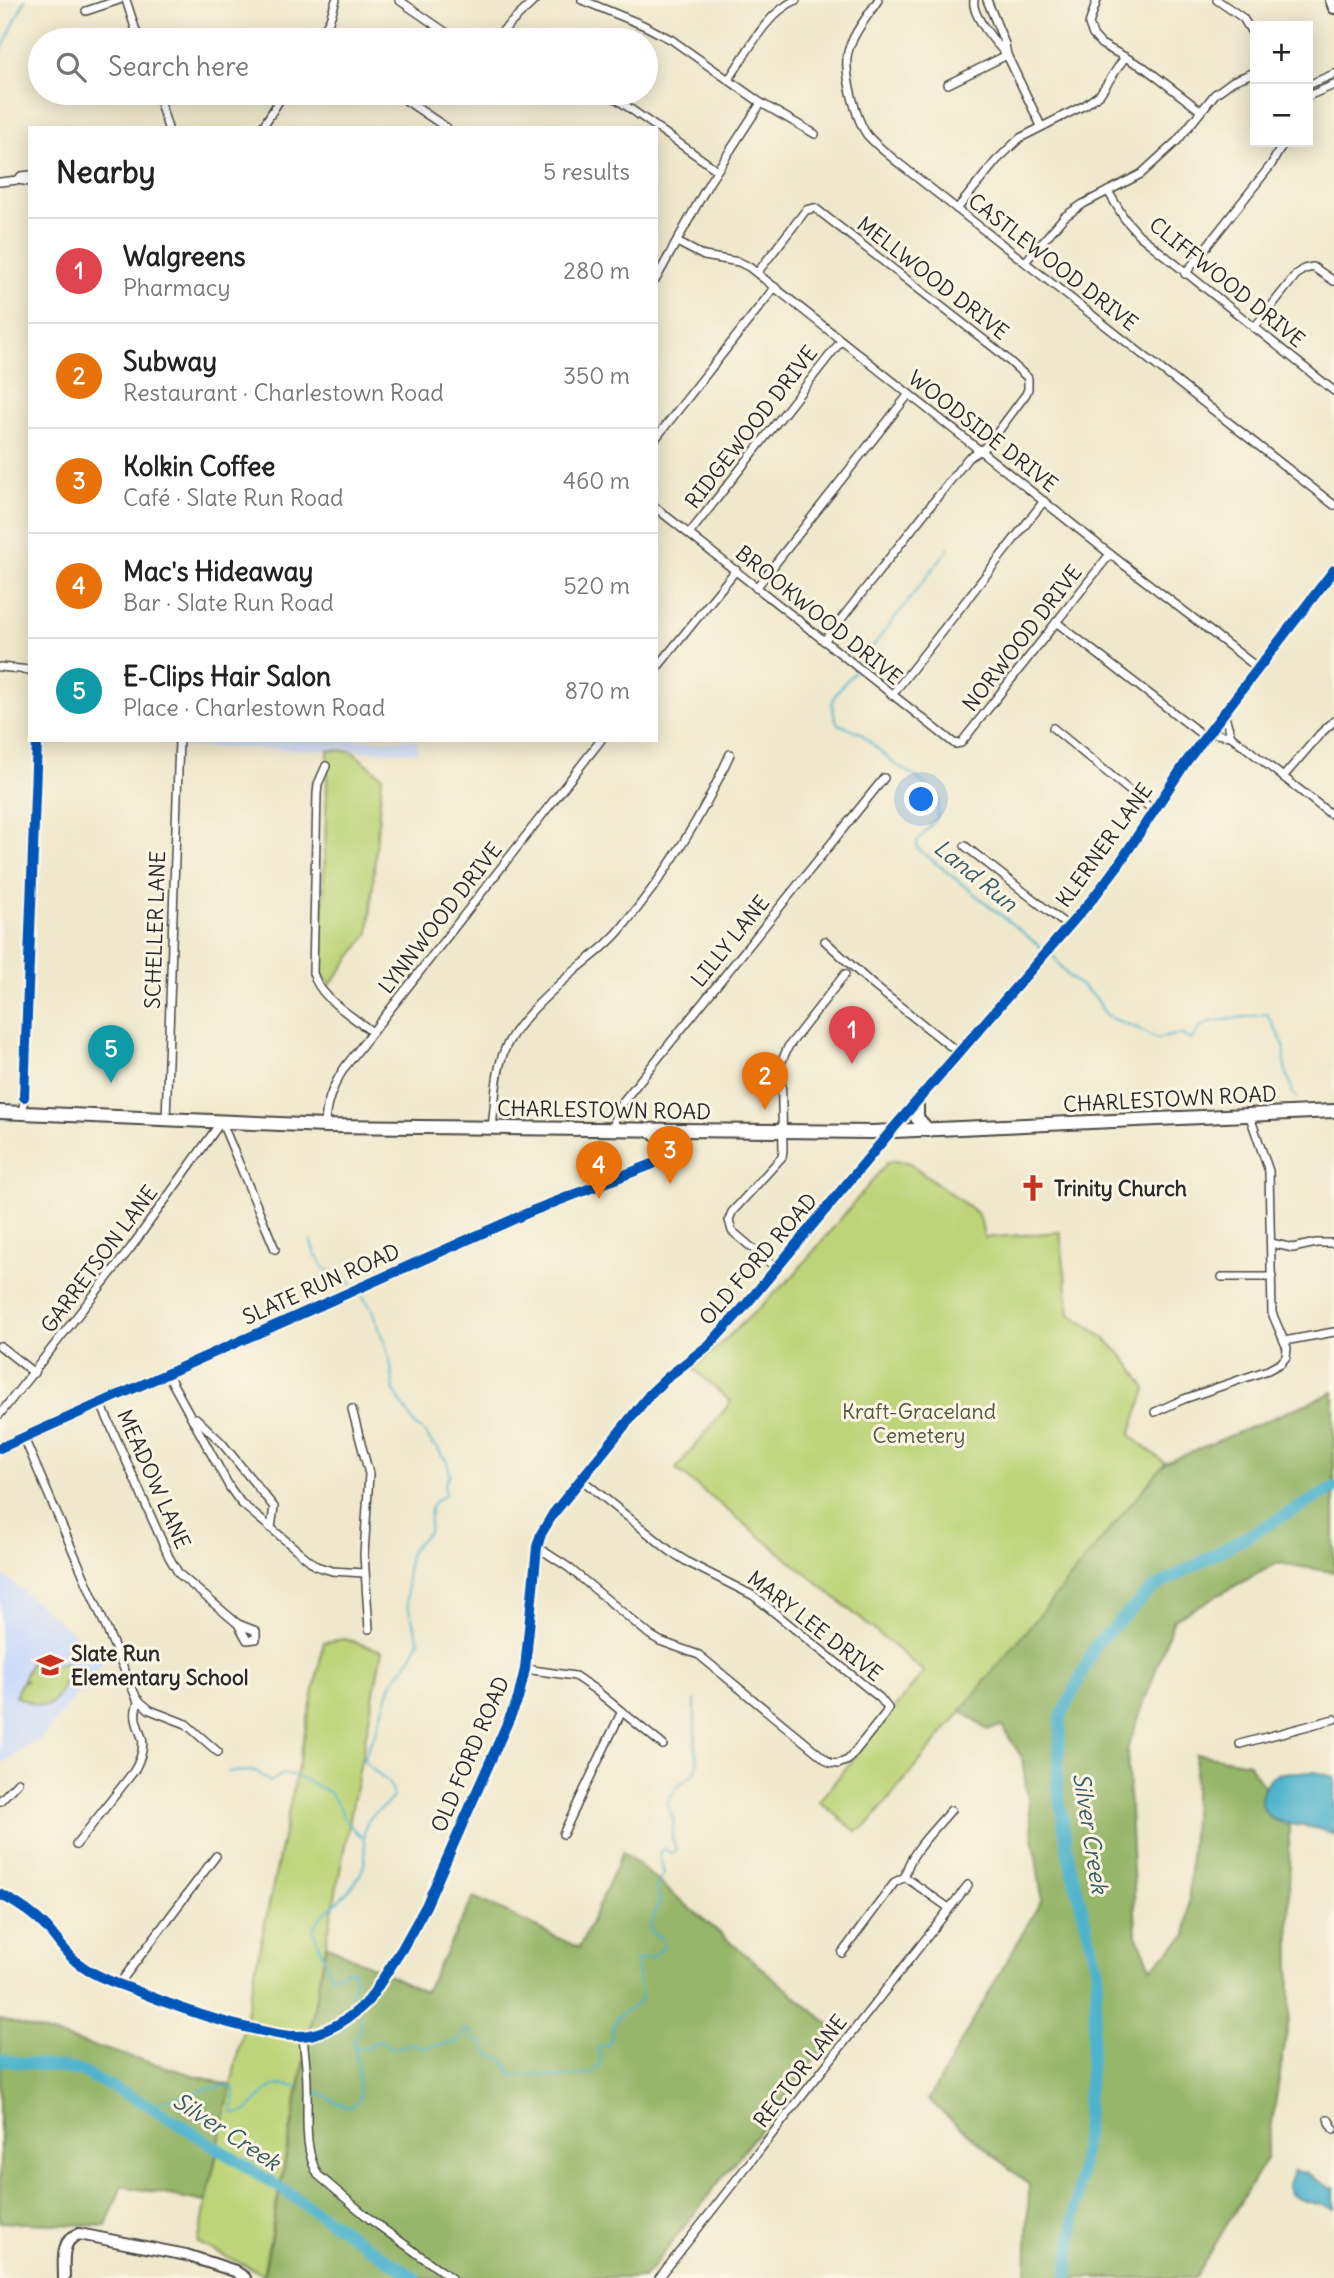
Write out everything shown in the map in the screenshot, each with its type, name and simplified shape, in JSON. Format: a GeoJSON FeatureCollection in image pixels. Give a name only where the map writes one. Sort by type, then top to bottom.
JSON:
{"type":"FeatureCollection","features":[{"type":"Feature","properties":{"kind":"main road"},"geometry":{"type":"LineString","coordinates":[[917,1102],[917,1118],[928,1129]]}},
{"type":"Feature","properties":{"kind":"main road","name":"CHARLESTOWN ROAD"},"geometry":{"type":"LineString","coordinates":[[0,1112],[324,1126],[650,1131],[891,1131],[1334,1111]]}},
{"type":"Feature","properties":{"kind":"main road"},"geometry":{"type":"LineString","coordinates":[[650,1131],[657,1134],[663,1142],[660,1160]]}},
{"type":"Feature","properties":{"kind":"street"},"geometry":{"type":"LineString","coordinates":[[86,11],[119,0]]}},
{"type":"Feature","properties":{"kind":"street"},"geometry":{"type":"LineString","coordinates":[[125,0],[135,28]]}},
{"type":"Feature","properties":{"kind":"street"},"geometry":{"type":"LineString","coordinates":[[325,28],[336,0]]}},
{"type":"Feature","properties":{"kind":"street"},"geometry":{"type":"LineString","coordinates":[[399,0],[440,28]]}},
{"type":"Feature","properties":{"kind":"street"},"geometry":{"type":"LineString","coordinates":[[505,28],[535,0]]}},
{"type":"Feature","properties":{"kind":"street"},"geometry":{"type":"LineString","coordinates":[[582,0],[648,28]]}},
{"type":"Feature","properties":{"kind":"street"},"geometry":{"type":"LineString","coordinates":[[729,79],[769,20],[783,7],[796,0]]}},
{"type":"Feature","properties":{"kind":"street","name":"CASTLEWOOD DRIVE"},"geometry":{"type":"LineString","coordinates":[[878,0],[855,36],[847,59],[848,75],[860,122],[868,135],[957,209],[1334,505]]}},
{"type":"Feature","properties":{"kind":"street"},"geometry":{"type":"LineString","coordinates":[[974,0],[973,7],[991,38],[1007,55]]}},
{"type":"Feature","properties":{"kind":"street"},"geometry":{"type":"LineString","coordinates":[[987,0],[1007,55],[1041,126]]}},
{"type":"Feature","properties":{"kind":"street"},"geometry":{"type":"LineString","coordinates":[[1097,0],[1090,18],[1093,35],[1101,44],[1145,68],[1200,111]]}},
{"type":"Feature","properties":{"kind":"street"},"geometry":{"type":"LineString","coordinates":[[1217,0],[1243,19],[1250,30]]}},
{"type":"Feature","properties":{"kind":"street"},"geometry":{"type":"LineString","coordinates":[[1331,0],[1334,8]]}},
{"type":"Feature","properties":{"kind":"street"},"geometry":{"type":"LineString","coordinates":[[658,33],[761,103],[815,134]]}},
{"type":"Feature","properties":{"kind":"street"},"geometry":{"type":"LineString","coordinates":[[947,84],[1007,55]]}},
{"type":"Feature","properties":{"kind":"street"},"geometry":{"type":"LineString","coordinates":[[957,209],[1020,138],[1085,105],[1100,94],[1125,57]]}},
{"type":"Feature","properties":{"kind":"street"},"geometry":{"type":"LineString","coordinates":[[1025,262],[1064,217],[1141,174],[1166,153],[1219,90],[1250,74]]}},
{"type":"Feature","properties":{"kind":"street"},"geometry":{"type":"LineString","coordinates":[[1310,84],[1334,74]]}},
{"type":"Feature","properties":{"kind":"street"},"geometry":{"type":"LineString","coordinates":[[1313,94],[1334,85]]}},
{"type":"Feature","properties":{"kind":"street"},"geometry":{"type":"LineString","coordinates":[[658,273],[717,170],[761,103]]}},
{"type":"Feature","properties":{"kind":"street"},"geometry":{"type":"LineString","coordinates":[[160,105],[167,126]]}},
{"type":"Feature","properties":{"kind":"street"},"geometry":{"type":"LineString","coordinates":[[263,126],[276,105]]}},
{"type":"Feature","properties":{"kind":"street"},"geometry":{"type":"LineString","coordinates":[[413,105],[444,126]]}},
{"type":"Feature","properties":{"kind":"street"},"geometry":{"type":"LineString","coordinates":[[625,105],[655,126]]}},
{"type":"Feature","properties":{"kind":"street"},"geometry":{"type":"LineString","coordinates":[[658,128],[717,170]]}},
{"type":"Feature","properties":{"kind":"street"},"geometry":{"type":"LineString","coordinates":[[1185,274],[1271,165],[1281,147]]}},
{"type":"Feature","properties":{"kind":"street"},"geometry":{"type":"LineString","coordinates":[[18,180],[21,176],[28,175]]}},
{"type":"Feature","properties":{"kind":"street"},"geometry":{"type":"LineString","coordinates":[[0,182],[28,182]]}},
{"type":"Feature","properties":{"kind":"street","name":"CLIFFWOOD DRIVE"},"geometry":{"type":"LineString","coordinates":[[1108,191],[1133,230],[1334,391]]}},
{"type":"Feature","properties":{"kind":"street","name":"MELLWOOD DRIVE"},"geometry":{"type":"LineString","coordinates":[[757,273],[806,210],[816,208],[997,350],[1028,378],[1028,388],[1001,429],[968,458],[824,641]]}},
{"type":"Feature","properties":{"kind":"street","name":"WOODSIDE DRIVE"},"geometry":{"type":"LineString","coordinates":[[677,242],[704,256],[743,263],[757,273],[1110,554],[1258,668]]}},
{"type":"Feature","properties":{"kind":"street"},"geometry":{"type":"LineString","coordinates":[[1254,328],[1296,275],[1304,269],[1313,267],[1334,281]]}},
{"type":"Feature","properties":{"kind":"street"},"geometry":{"type":"LineString","coordinates":[[658,435],[775,287]]}},
{"type":"Feature","properties":{"kind":"street","name":"RIDGEWOOD DRIVE"},"geometry":{"type":"LineString","coordinates":[[689,534],[841,341]]}},
{"type":"Feature","properties":{"kind":"street"},"geometry":{"type":"LineString","coordinates":[[756,588],[909,394]]}},
{"type":"Feature","properties":{"kind":"street"},"geometry":{"type":"LineString","coordinates":[[892,695],[1044,501]]}},
{"type":"Feature","properties":{"kind":"street","name":"BROOKWOOD DRIVE"},"geometry":{"type":"LineString","coordinates":[[658,510],[951,743],[961,743]]}},
{"type":"Feature","properties":{"kind":"street","name":"NORWOOD DRIVE"},"geometry":{"type":"LineString","coordinates":[[961,743],[1110,554]]}},
{"type":"Feature","properties":{"kind":"street"},"geometry":{"type":"LineString","coordinates":[[658,668],[736,570]]}},
{"type":"Feature","properties":{"kind":"street","name":"KLERNER LANE"},"geometry":{"type":"LineString","coordinates":[[891,1131],[1111,875],[1153,810],[1207,735],[1334,570]]}},
{"type":"Feature","properties":{"kind":"street"},"geometry":{"type":"LineString","coordinates":[[1056,622],[1207,735],[1231,736]]}},
{"type":"Feature","properties":{"kind":"street"},"geometry":{"type":"LineString","coordinates":[[0,667],[28,670]]}},
{"type":"Feature","properties":{"kind":"street"},"geometry":{"type":"LineString","coordinates":[[1224,713],[1231,736],[1334,815]]}},
{"type":"Feature","properties":{"kind":"street"},"geometry":{"type":"LineString","coordinates":[[1283,777],[1334,721]]}},
{"type":"Feature","properties":{"kind":"street"},"geometry":{"type":"LineString","coordinates":[[1053,728],[1153,810]]}},
{"type":"Feature","properties":{"kind":"street"},"geometry":{"type":"LineString","coordinates":[[23,1114],[37,742]]}},
{"type":"Feature","properties":{"kind":"street","name":"SCHELLER LANE"},"geometry":{"type":"LineString","coordinates":[[166,1120],[179,742]]}},
{"type":"Feature","properties":{"kind":"street","name":"LYNNWOOD DRIVE"},"geometry":{"type":"LineString","coordinates":[[324,1126],[332,1087],[599,742]]}},
{"type":"Feature","properties":{"kind":"street"},"geometry":{"type":"LineString","coordinates":[[492,1128],[496,1086],[503,1055],[510,1040],[546,998],[615,935],[647,897],[713,790],[730,754]]}},
{"type":"Feature","properties":{"kind":"street"},"geometry":{"type":"LineString","coordinates":[[326,766],[318,784],[317,794],[313,973],[317,984],[325,993],[372,1032]]}},
{"type":"Feature","properties":{"kind":"street","name":"LILLY LANE"},"geometry":{"type":"LineString","coordinates":[[614,1130],[615,1116],[621,1104],[884,778]]}},
{"type":"Feature","properties":{"kind":"street"},"geometry":{"type":"LineString","coordinates":[[965,846],[1069,927]]}},
{"type":"Feature","properties":{"kind":"street"},"geometry":{"type":"LineString","coordinates":[[825,941],[873,985],[959,1053]]}},
{"type":"Feature","properties":{"kind":"street"},"geometry":{"type":"LineString","coordinates":[[777,1269],[732,1231],[729,1220],[732,1212],[779,1160],[783,1150],[781,1063],[788,1047],[845,974]]}},
{"type":"Feature","properties":{"kind":"street"},"geometry":{"type":"LineString","coordinates":[[1155,1412],[1277,1366],[1286,1357],[1287,1348],[1272,1313],[1268,1165],[1249,1114]]}},
{"type":"Feature","properties":{"kind":"street"},"geometry":{"type":"LineString","coordinates":[[221,1122],[275,1250]]}},
{"type":"Feature","properties":{"kind":"street","name":"GARRETSON LANE"},"geometry":{"type":"LineString","coordinates":[[0,1414],[130,1250],[221,1122]]}},
{"type":"Feature","properties":{"kind":"street"},"geometry":{"type":"LineString","coordinates":[[660,1160],[677,1144],[682,1130]]}},
{"type":"Feature","properties":{"kind":"street","name":"OLD FORD ROAD"},"geometry":{"type":"LineString","coordinates":[[0,1894],[40,1921],[76,1962],[94,1973],[177,2008],[221,2022],[279,2035],[303,2036],[334,2026],[361,2008],[402,1949],[426,1906],[517,1699],[525,1669],[537,1546],[546,1524],[650,1394],[718,1336],[891,1131]]}},
{"type":"Feature","properties":{"kind":"street","name":"SLATE RUN ROAD"},"geometry":{"type":"LineString","coordinates":[[0,1448],[544,1206],[660,1160]]}},
{"type":"Feature","properties":{"kind":"street"},"geometry":{"type":"LineString","coordinates":[[1271,1243],[1293,1248],[1316,1243],[1334,1243]]}},
{"type":"Feature","properties":{"kind":"street"},"geometry":{"type":"LineString","coordinates":[[1222,1277],[1272,1277]]}},
{"type":"Feature","properties":{"kind":"street"},"geometry":{"type":"LineString","coordinates":[[1284,1341],[1334,1332]]}},
{"type":"Feature","properties":{"kind":"street"},"geometry":{"type":"LineString","coordinates":[[0,1346],[34,1373]]}},
{"type":"Feature","properties":{"kind":"street"},"geometry":{"type":"LineString","coordinates":[[168,1375],[240,1503],[316,1566],[332,1571],[365,1573]]}},
{"type":"Feature","properties":{"kind":"street","name":"MEADOW LANE"},"geometry":{"type":"LineString","coordinates":[[101,1404],[179,1574],[238,1624]]}},
{"type":"Feature","properties":{"kind":"street"},"geometry":{"type":"LineString","coordinates":[[352,1409],[369,1474],[364,1541],[369,1629]]}},
{"type":"Feature","properties":{"kind":"street"},"geometry":{"type":"LineString","coordinates":[[190,1413],[221,1442],[274,1507],[271,1528]]}},
{"type":"Feature","properties":{"kind":"street"},"geometry":{"type":"LineString","coordinates":[[24,1438],[139,1700],[150,1710],[177,1718],[218,1752]]}},
{"type":"Feature","properties":{"kind":"street","name":"MARY LEE DRIVE"},"geometry":{"type":"LineString","coordinates":[[537,1546],[576,1574],[650,1635],[699,1655],[830,1763],[838,1764],[849,1759],[880,1722],[888,1708],[869,1688],[754,1595],[689,1563],[581,1479]]}},
{"type":"Feature","properties":{"kind":"street"},"geometry":{"type":"LineString","coordinates":[[525,1669],[575,1676],[663,1745]]}},
{"type":"Feature","properties":{"kind":"street"},"geometry":{"type":"LineString","coordinates":[[76,1845],[139,1761],[142,1740],[134,1715],[139,1700]]}},
{"type":"Feature","properties":{"kind":"street"},"geometry":{"type":"LineString","coordinates":[[563,1833],[621,1713]]}},
{"type":"Feature","properties":{"kind":"street"},"geometry":{"type":"LineString","coordinates":[[1240,1744],[1334,1719]]}},
{"type":"Feature","properties":{"kind":"street"},"geometry":{"type":"LineString","coordinates":[[0,1801],[18,1782]]}},
{"type":"Feature","properties":{"kind":"street"},"geometry":{"type":"LineString","coordinates":[[905,1877],[912,1859],[951,1810]]}},
{"type":"Feature","properties":{"kind":"street"},"geometry":{"type":"LineString","coordinates":[[119,1984],[216,1856]]}},
{"type":"Feature","properties":{"kind":"street"},"geometry":{"type":"LineString","coordinates":[[905,1877],[949,1908]]}},
{"type":"Feature","properties":{"kind":"street"},"geometry":{"type":"LineString","coordinates":[[842,1953],[895,1882],[905,1877]]}},
{"type":"Feature","properties":{"kind":"street","name":"RECTOR LANE"},"geometry":{"type":"LineString","coordinates":[[659,2278],[968,1885]]}},
{"type":"Feature","properties":{"kind":"street"},"geometry":{"type":"LineString","coordinates":[[303,2036],[308,2138],[313,2165],[318,2175],[371,2220],[451,2278]]}},
{"type":"Feature","properties":{"kind":"street"},"geometry":{"type":"LineString","coordinates":[[1328,2119],[1334,2129]]}},
{"type":"Feature","properties":{"kind":"street"},"geometry":{"type":"LineString","coordinates":[[64,2278],[67,2242],[72,2236],[79,2234],[186,2255],[235,2271],[245,2278]]}},
{"type":"Feature","properties":{"kind":"shaded area"},"geometry":{"type":"Polygon","coordinates":[[[179,742],[417,742],[417,752],[195,747],[179,746],[179,742]]]}},
{"type":"Feature","properties":{"kind":"shaded area","name":"Slate Run Elementary School"},"geometry":{"type":"Polygon","coordinates":[[[0,1572],[105,1660],[42,1738],[0,1765],[0,1572]]]}},
{"type":"Feature","properties":{"kind":"green space"},"geometry":{"type":"Polygon","coordinates":[[[328,750],[351,751],[382,776],[369,933],[330,985],[321,972],[328,750]]]}},
{"type":"Feature","properties":{"kind":"green space","name":"Kraft-Graceland Cemetery"},"geometry":{"type":"Polygon","coordinates":[[[908,1162],[977,1213],[984,1238],[1060,1232],[1070,1314],[1113,1346],[1138,1376],[1146,1389],[1130,1435],[1165,1463],[866,1827],[856,1831],[819,1801],[924,1672],[676,1469],[731,1402],[694,1369],[793,1276],[887,1163],[908,1162]]]}},
{"type":"Feature","properties":{"kind":"green space"},"geometry":{"type":"Polygon","coordinates":[[[1334,1392],[1334,1572],[1277,1563],[1174,1619],[1127,1750],[1136,1932],[1151,1968],[1187,1935],[1196,1754],[1249,1763],[1289,1827],[1290,2013],[1266,2159],[1195,2278],[1026,2278],[1029,2185],[928,2100],[1042,1899],[1022,1758],[1002,1726],[987,1730],[961,1710],[1165,1463],[1334,1392]]]}},
{"type":"Feature","properties":{"kind":"green space"},"geometry":{"type":"Polygon","coordinates":[[[345,1639],[382,1651],[263,2274],[198,2243],[324,1642],[345,1639]]]}},
{"type":"Feature","properties":{"kind":"green space"},"geometry":{"type":"Polygon","coordinates":[[[35,1654],[44,1663],[56,1665],[65,1662],[70,1669],[56,1698],[46,1705],[38,1705],[15,1696],[22,1681],[26,1681],[23,1679],[35,1654]]]}},
{"type":"Feature","properties":{"kind":"green space"},"geometry":{"type":"Polygon","coordinates":[[[623,1852],[837,2031],[644,2278],[268,2278],[264,2274],[326,1945],[425,1992],[474,1897],[579,1948],[623,1852]]]}},
{"type":"Feature","properties":{"kind":"green space"},"geometry":{"type":"Polygon","coordinates":[[[0,2019],[231,2086],[206,2202],[122,2186],[106,2226],[0,2222],[0,2019]]]}},
{"type":"Feature","properties":{"kind":"water"},"geometry":{"type":"Polygon","coordinates":[[[1315,1772],[1334,1777],[1334,1835],[1321,1829],[1275,1820],[1269,1816],[1262,1804],[1263,1791],[1270,1779],[1276,1775],[1315,1772]]]}},
{"type":"Feature","properties":{"kind":"water"},"geometry":{"type":"Polygon","coordinates":[[[1293,2171],[1306,2173],[1334,2188],[1334,2209],[1300,2200],[1290,2194],[1288,2187],[1293,2171]]]}},
{"type":"Feature","properties":{"kind":"waterway"},"geometry":{"type":"LineString","coordinates":[[0,53],[25,0]]}},
{"type":"Feature","properties":{"kind":"waterway","name":"Land Run"},"geometry":{"type":"LineString","coordinates":[[860,663],[949,548]]}},
{"type":"Feature","properties":{"kind":"waterway","name":"Land Run"},"geometry":{"type":"LineString","coordinates":[[854,672],[838,690],[833,701],[838,724],[859,732],[896,765],[916,777],[939,797],[937,818],[917,842],[917,848],[1042,948]]}},
{"type":"Feature","properties":{"kind":"waterway","name":"Land Run"},"geometry":{"type":"LineString","coordinates":[[1053,956],[1068,976],[1096,998],[1111,1018],[1156,1039],[1180,1034],[1191,1040],[1202,1026],[1209,1022],[1267,1014],[1284,1045],[1284,1064],[1297,1098]]}},
{"type":"Feature","properties":{"kind":"waterway"},"geometry":{"type":"LineString","coordinates":[[311,1241],[315,1255],[323,1267],[352,1284]]}},
{"type":"Feature","properties":{"kind":"waterway"},"geometry":{"type":"LineString","coordinates":[[353,2005],[350,1994],[355,1979],[352,1969],[331,1976],[313,1930],[316,1923],[361,1874],[365,1859],[366,1825],[393,1796],[386,1780],[363,1759],[377,1729],[391,1684],[412,1656],[419,1640],[407,1603],[410,1551],[429,1531],[431,1508],[434,1502],[445,1495],[445,1484],[450,1474],[447,1461],[416,1426],[394,1391],[385,1344],[371,1308],[362,1295]]}},
{"type":"Feature","properties":{"kind":"waterway","name":"Silver Creek"},"geometry":{"type":"LineString","coordinates":[[1067,2278],[1085,2136],[1098,1970],[1069,1859],[1057,1785],[1061,1717],[1096,1644],[1152,1589],[1334,1488]]}},
{"type":"Feature","properties":{"kind":"waterway"},"geometry":{"type":"LineString","coordinates":[[354,2048],[370,2048],[371,2043],[383,2041],[391,2049],[412,2044],[426,2048],[453,2044],[461,2039],[465,2029],[471,2032],[473,2039],[480,2041],[490,2055],[503,2060],[513,2076],[537,2074],[561,2078],[593,2073],[599,2065],[601,2055],[597,2050],[599,2046],[608,2045],[616,2020],[642,1999],[637,1960],[653,1957],[663,1948],[663,1941],[652,1934],[650,1926],[660,1900],[657,1886],[664,1874],[660,1859],[661,1850],[665,1849],[670,1853],[676,1851],[672,1837],[674,1821],[667,1803],[677,1786],[695,1773],[698,1764],[695,1700]]}},
{"type":"Feature","properties":{"kind":"waterway"},"geometry":{"type":"LineString","coordinates":[[228,1772],[256,1771],[270,1782],[288,1774],[308,1781],[330,1793],[345,1820],[361,1837]]}},
{"type":"Feature","properties":{"kind":"waterway"},"geometry":{"type":"LineString","coordinates":[[317,2092],[346,2107],[355,2105],[360,2098],[358,2065],[353,2042],[361,2026],[358,2016]]}},
{"type":"Feature","properties":{"kind":"waterway","name":"Silver Creek"},"geometry":{"type":"LineString","coordinates":[[0,2060],[78,2070],[150,2106],[276,2185],[415,2278]]}},
{"type":"Feature","properties":{"kind":"waterway"},"geometry":{"type":"LineString","coordinates":[[150,2106],[193,2092],[227,2086],[233,2087],[234,2090],[233,2113],[240,2113],[247,2111],[273,2087],[297,2087]]}},
{"type":"Feature","properties":{"kind":"cycle path"},"geometry":{"type":"LineString","coordinates":[[0,1894],[37,1918],[73,1959],[89,1971],[163,2001],[226,2022],[277,2034],[310,2035],[342,2022],[369,2000],[426,1906],[518,1699],[525,1669],[537,1547],[553,1514],[650,1394],[709,1345],[744,1307],[891,1131],[1094,897],[1186,762],[1334,570]]}},
{"type":"Feature","properties":{"kind":"cycle path"},"geometry":{"type":"LineString","coordinates":[[24,1097],[37,742]]}},
{"type":"Feature","properties":{"kind":"cycle path"},"geometry":{"type":"LineString","coordinates":[[0,1448],[532,1211],[653,1164],[660,1160],[662,1140]]}},
{"type":"Feature","properties":{"kind":"place","name":"Walgreens"},"geometry":{"type":"Point","coordinates":[852,1064]}},
{"type":"Feature","properties":{"kind":"place","name":"E-Clips Hair Salon"},"geometry":{"type":"Point","coordinates":[111,1083]}},
{"type":"Feature","properties":{"kind":"place","name":"Subway"},"geometry":{"type":"Point","coordinates":[765,1110]}},
{"type":"Feature","properties":{"kind":"place","name":"Kolkin Coffee"},"geometry":{"type":"Point","coordinates":[670,1184]}},
{"type":"Feature","properties":{"kind":"place","name":"Trinity Church"},"geometry":{"type":"Point","coordinates":[1033,1188]}},
{"type":"Feature","properties":{"kind":"place","name":"Mac's Hideaway"},"geometry":{"type":"Point","coordinates":[599,1199]}},
{"type":"Feature","properties":{"kind":"place","name":"Slate Run Elementary School"},"geometry":{"type":"Point","coordinates":[50,1665]}}]}
